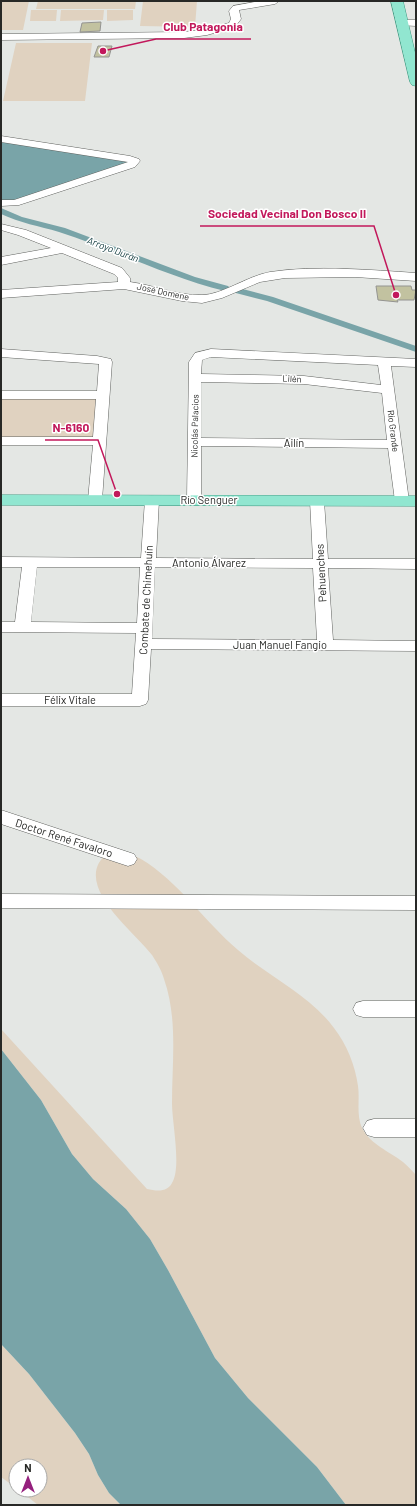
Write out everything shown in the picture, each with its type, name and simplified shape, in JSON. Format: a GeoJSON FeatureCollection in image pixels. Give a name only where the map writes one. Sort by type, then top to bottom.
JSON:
{"type":"FeatureCollection","features":[{"type":"Feature","properties":{"kind":"main road"},"geometry":{"type":"LineString","coordinates":[[397,1],[402,23],[412,52],[416,82]]}},
{"type":"Feature","properties":{"kind":"main road","name":"Río Senguer"},"geometry":{"type":"LineString","coordinates":[[1,500],[409,501]]}},
{"type":"Feature","properties":{"kind":"street"},"geometry":{"type":"LineString","coordinates":[[1,37],[164,36],[196,34],[217,30],[232,25],[236,19],[234,9],[265,1]]}},
{"type":"Feature","properties":{"kind":"street"},"geometry":{"type":"LineString","coordinates":[[254,4],[275,1]]}},
{"type":"Feature","properties":{"kind":"street"},"geometry":{"type":"LineString","coordinates":[[402,23],[416,23]]}},
{"type":"Feature","properties":{"kind":"street"},"geometry":{"type":"LineString","coordinates":[[1,140],[130,159],[135,161],[131,165],[15,203],[1,203]]}},
{"type":"Feature","properties":{"kind":"street"},"geometry":{"type":"LineString","coordinates":[[1,227],[22,232],[118,271],[124,278],[124,285]]}},
{"type":"Feature","properties":{"kind":"street"},"geometry":{"type":"LineString","coordinates":[[1,261],[63,249]]}},
{"type":"Feature","properties":{"kind":"street","name":"José Domene"},"geometry":{"type":"LineString","coordinates":[[1,294],[124,285],[182,297],[202,299],[221,295],[247,282],[278,275],[352,273],[416,277]]}},
{"type":"Feature","properties":{"kind":"street"},"geometry":{"type":"LineString","coordinates":[[1,353],[105,362],[107,366],[94,500]]}},
{"type":"Feature","properties":{"kind":"street","name":"Nicolás Palacios"},"geometry":{"type":"LineString","coordinates":[[194,500],[195,378],[196,359],[200,355],[211,353],[384,361]]}},
{"type":"Feature","properties":{"kind":"street"},"geometry":{"type":"LineString","coordinates":[[384,361],[416,363]]}},
{"type":"Feature","properties":{"kind":"street","name":"Río Grande"},"geometry":{"type":"LineString","coordinates":[[384,361],[394,444],[409,501]]}},
{"type":"Feature","properties":{"kind":"street","name":"Lilén"},"geometry":{"type":"LineString","coordinates":[[195,378],[304,380],[387,390]]}},
{"type":"Feature","properties":{"kind":"street"},"geometry":{"type":"LineString","coordinates":[[1,395],[104,395]]}},
{"type":"Feature","properties":{"kind":"street"},"geometry":{"type":"LineString","coordinates":[[1,441],[100,441]]}},
{"type":"Feature","properties":{"kind":"street","name":"Ailín"},"geometry":{"type":"LineString","coordinates":[[194,442],[394,444]]}},
{"type":"Feature","properties":{"kind":"street","name":"Combate de Chimehuín"},"geometry":{"type":"LineString","coordinates":[[140,700],[152,500]]}},
{"type":"Feature","properties":{"kind":"street","name":"Pehuenches"},"geometry":{"type":"LineString","coordinates":[[317,500],[325,645]]}},
{"type":"Feature","properties":{"kind":"street","name":"Antonio Álvarez"},"geometry":{"type":"LineString","coordinates":[[1,562],[416,564]]}},
{"type":"Feature","properties":{"kind":"street"},"geometry":{"type":"LineString","coordinates":[[22,628],[30,562]]}},
{"type":"Feature","properties":{"kind":"street"},"geometry":{"type":"LineString","coordinates":[[1,627],[144,628]]}},
{"type":"Feature","properties":{"kind":"street","name":"Juan Manuel Fangio"},"geometry":{"type":"LineString","coordinates":[[143,644],[416,646]]}},
{"type":"Feature","properties":{"kind":"street","name":"Félix Vitale"},"geometry":{"type":"LineString","coordinates":[[1,700],[140,700]]}},
{"type":"Feature","properties":{"kind":"street","name":"Doctor René Favaloro"},"geometry":{"type":"LineString","coordinates":[[1,817],[128,859]]}},
{"type":"Feature","properties":{"kind":"street"},"geometry":{"type":"LineString","coordinates":[[1,901],[416,903]]}},
{"type":"Feature","properties":{"kind":"street"},"geometry":{"type":"LineString","coordinates":[[363,1009],[416,1009]]}},
{"type":"Feature","properties":{"kind":"street"},"geometry":{"type":"LineString","coordinates":[[374,1128],[416,1128]]}},
{"type":"Feature","properties":{"kind":"shaded area"},"geometry":{"type":"Polygon","coordinates":[[[1,1],[29,1],[23,30],[1,30],[1,1]]]}},
{"type":"Feature","properties":{"kind":"shaded area"},"geometry":{"type":"Polygon","coordinates":[[[38,1],[136,1],[135,9],[36,9],[38,1]]]}},
{"type":"Feature","properties":{"kind":"shaded area"},"geometry":{"type":"Polygon","coordinates":[[[143,1],[197,1],[195,27],[140,26],[143,1]]]}},
{"type":"Feature","properties":{"kind":"shaded area"},"geometry":{"type":"Polygon","coordinates":[[[31,10],[57,10],[56,21],[30,21],[31,10]]]}},
{"type":"Feature","properties":{"kind":"shaded area"},"geometry":{"type":"Polygon","coordinates":[[[61,10],[104,10],[103,20],[60,21],[61,10]]]}},
{"type":"Feature","properties":{"kind":"shaded area"},"geometry":{"type":"Polygon","coordinates":[[[107,10],[133,10],[133,20],[107,21],[107,10]]]}},
{"type":"Feature","properties":{"kind":"shaded area"},"geometry":{"type":"Polygon","coordinates":[[[16,43],[92,43],[85,101],[3,101],[16,43]]]}},
{"type":"Feature","properties":{"kind":"shaded area"},"geometry":{"type":"Polygon","coordinates":[[[1,397],[97,399],[95,434],[92,438],[1,439],[1,397]]]}},
{"type":"Feature","properties":{"kind":"shaded area"},"geometry":{"type":"Polygon","coordinates":[[[109,852],[133,856],[141,859],[154,868],[179,890],[238,950],[301,995],[324,1016],[343,1041],[353,1063],[358,1086],[359,1118],[362,1128],[370,1139],[403,1162],[416,1175],[416,1505],[346,1505],[317,1467],[248,1398],[215,1358],[150,1239],[126,1209],[93,1179],[72,1154],[41,1100],[1,1049],[1,1029],[147,1189],[162,1190],[171,1185],[175,1174],[176,1154],[172,1103],[173,1025],[171,1009],[162,973],[157,963],[152,955],[108,906],[100,891],[96,877],[98,864],[109,852]]]}},
{"type":"Feature","properties":{"kind":"shaded area"},"geometry":{"type":"Polygon","coordinates":[[[1,1344],[29,1374],[75,1433],[89,1454],[98,1475],[109,1493],[121,1505],[38,1505],[29,1498],[48,1498],[48,1458],[8,1458],[8,1482],[1,1477],[1,1344]]]}},
{"type":"Feature","properties":{"kind":"water"},"geometry":{"type":"Polygon","coordinates":[[[1,141],[130,160],[128,164],[14,200],[1,200],[1,141]]]}},
{"type":"Feature","properties":{"kind":"water"},"geometry":{"type":"Polygon","coordinates":[[[1,1049],[41,1100],[72,1154],[93,1179],[126,1209],[150,1239],[215,1358],[248,1398],[317,1467],[346,1505],[121,1505],[109,1493],[98,1475],[89,1454],[75,1433],[29,1374],[1,1344],[1,1049]]]}},
{"type":"Feature","properties":{"kind":"building"},"geometry":{"type":"Polygon","coordinates":[[[101,22],[100,31],[80,32],[82,23],[101,22]]]}},
{"type":"Feature","properties":{"kind":"building"},"geometry":{"type":"Polygon","coordinates":[[[98,46],[112,46],[109,57],[94,57],[98,46]]]}},
{"type":"Feature","properties":{"kind":"building"},"geometry":{"type":"Polygon","coordinates":[[[376,286],[411,286],[412,290],[416,290],[414,300],[397,300],[398,302],[378,300],[376,286]]]}},
{"type":"Feature","properties":{"kind":"waterway","name":"Arroyo Durán"},"geometry":{"type":"LineString","coordinates":[[1,211],[19,219],[62,230],[192,279],[225,288]]}},
{"type":"Feature","properties":{"kind":"waterway","name":"Arroyo Durán"},"geometry":{"type":"LineString","coordinates":[[235,290],[270,299],[416,349]]}},
{"type":"Feature","properties":{"kind":"place","name":"Club Patagonia"},"geometry":{"type":"Point","coordinates":[103,51]}},
{"type":"Feature","properties":{"kind":"place","name":"Sociedad Vecinal Don Bosco II"},"geometry":{"type":"Point","coordinates":[396,295]}},
{"type":"Feature","properties":{"kind":"place","name":"N-6160"},"geometry":{"type":"Point","coordinates":[117,494]}}]}
